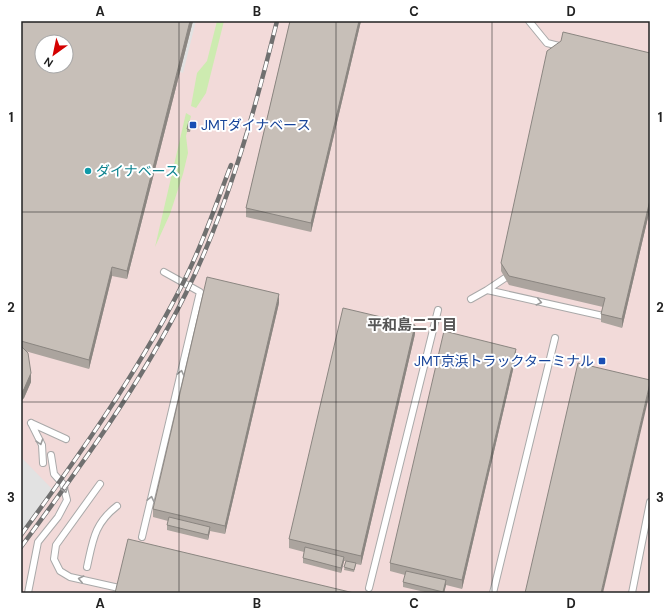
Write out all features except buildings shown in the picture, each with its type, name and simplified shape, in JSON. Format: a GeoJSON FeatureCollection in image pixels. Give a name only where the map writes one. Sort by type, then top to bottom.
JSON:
{"type":"FeatureCollection","features":[{"type":"Feature","properties":{"kind":"lane"},"geometry":{"type":"LineString","coordinates":[[529,21],[547,43],[552,52]]}},
{"type":"Feature","properties":{"kind":"lane"},"geometry":{"type":"LineString","coordinates":[[547,43],[569,48]]}},
{"type":"Feature","properties":{"kind":"lane"},"geometry":{"type":"LineString","coordinates":[[142,537],[200,292],[164,272]]}},
{"type":"Feature","properties":{"kind":"lane"},"geometry":{"type":"LineString","coordinates":[[471,299],[505,278]]}},
{"type":"Feature","properties":{"kind":"lane"},"geometry":{"type":"LineString","coordinates":[[487,290],[603,316],[611,316],[614,313]]}},
{"type":"Feature","properties":{"kind":"lane"},"geometry":{"type":"LineString","coordinates":[[369,588],[438,310]]}},
{"type":"Feature","properties":{"kind":"lane"},"geometry":{"type":"LineString","coordinates":[[493,593],[555,338]]}},
{"type":"Feature","properties":{"kind":"lane"},"geometry":{"type":"LineString","coordinates":[[44,463],[42,445],[31,423],[66,439]]}},
{"type":"Feature","properties":{"kind":"lane"},"geometry":{"type":"LineString","coordinates":[[28,593],[38,542],[58,517],[67,500],[63,484],[54,474],[51,455]]}},
{"type":"Feature","properties":{"kind":"lane"},"geometry":{"type":"LineString","coordinates":[[100,484],[56,545],[54,559],[60,571],[70,577],[119,588]]}},
{"type":"Feature","properties":{"kind":"lane"},"geometry":{"type":"LineString","coordinates":[[632,593],[650,502]]}},
{"type":"Feature","properties":{"kind":"lane"},"geometry":{"type":"LineString","coordinates":[[87,567],[95,531],[106,514],[117,506]]}},
{"type":"Feature","properties":{"kind":"shaded area"},"geometry":{"type":"Polygon","coordinates":[[[21,21],[650,21],[650,593],[21,593],[21,21]]]}},
{"type":"Feature","properties":{"kind":"shaded area"},"geometry":{"type":"Polygon","coordinates":[[[181,21],[196,21],[183,73],[169,68],[181,21]]]}},
{"type":"Feature","properties":{"kind":"shaded area"},"geometry":{"type":"Polygon","coordinates":[[[21,457],[54,491],[21,532],[21,457]]]}},
{"type":"Feature","properties":{"kind":"green space"},"geometry":{"type":"Polygon","coordinates":[[[217,21],[224,21],[206,93],[196,108],[191,106],[197,73],[207,61],[217,21]]]}},
{"type":"Feature","properties":{"kind":"green space"},"geometry":{"type":"Polygon","coordinates":[[[186,113],[191,116],[186,136],[188,153],[170,214],[155,247],[186,113]]]}},
{"type":"Feature","properties":{"kind":"railway"},"geometry":{"type":"LineString","coordinates":[[21,547],[88,455],[130,392],[150,360],[186,293],[215,227],[239,160],[277,21]]}},
{"type":"Feature","properties":{"kind":"railway"},"geometry":{"type":"LineString","coordinates":[[21,535],[124,386],[162,323],[194,260],[231,165]]}},
{"type":"Feature","properties":{"kind":"place","name":"JMTダイナベース"},"geometry":{"type":"Point","coordinates":[193,125]}},
{"type":"Feature","properties":{"kind":"place","name":"ダイナベース"},"geometry":{"type":"Point","coordinates":[88,171]}},
{"type":"Feature","properties":{"kind":"place","name":"JMT京浜トラックターミナル"},"geometry":{"type":"Point","coordinates":[602,361]}},
{"type":"Feature","properties":{"kind":"district","name":"平和島二丁目"},"geometry":{"type":"Point","coordinates":[412,325]}}]}
